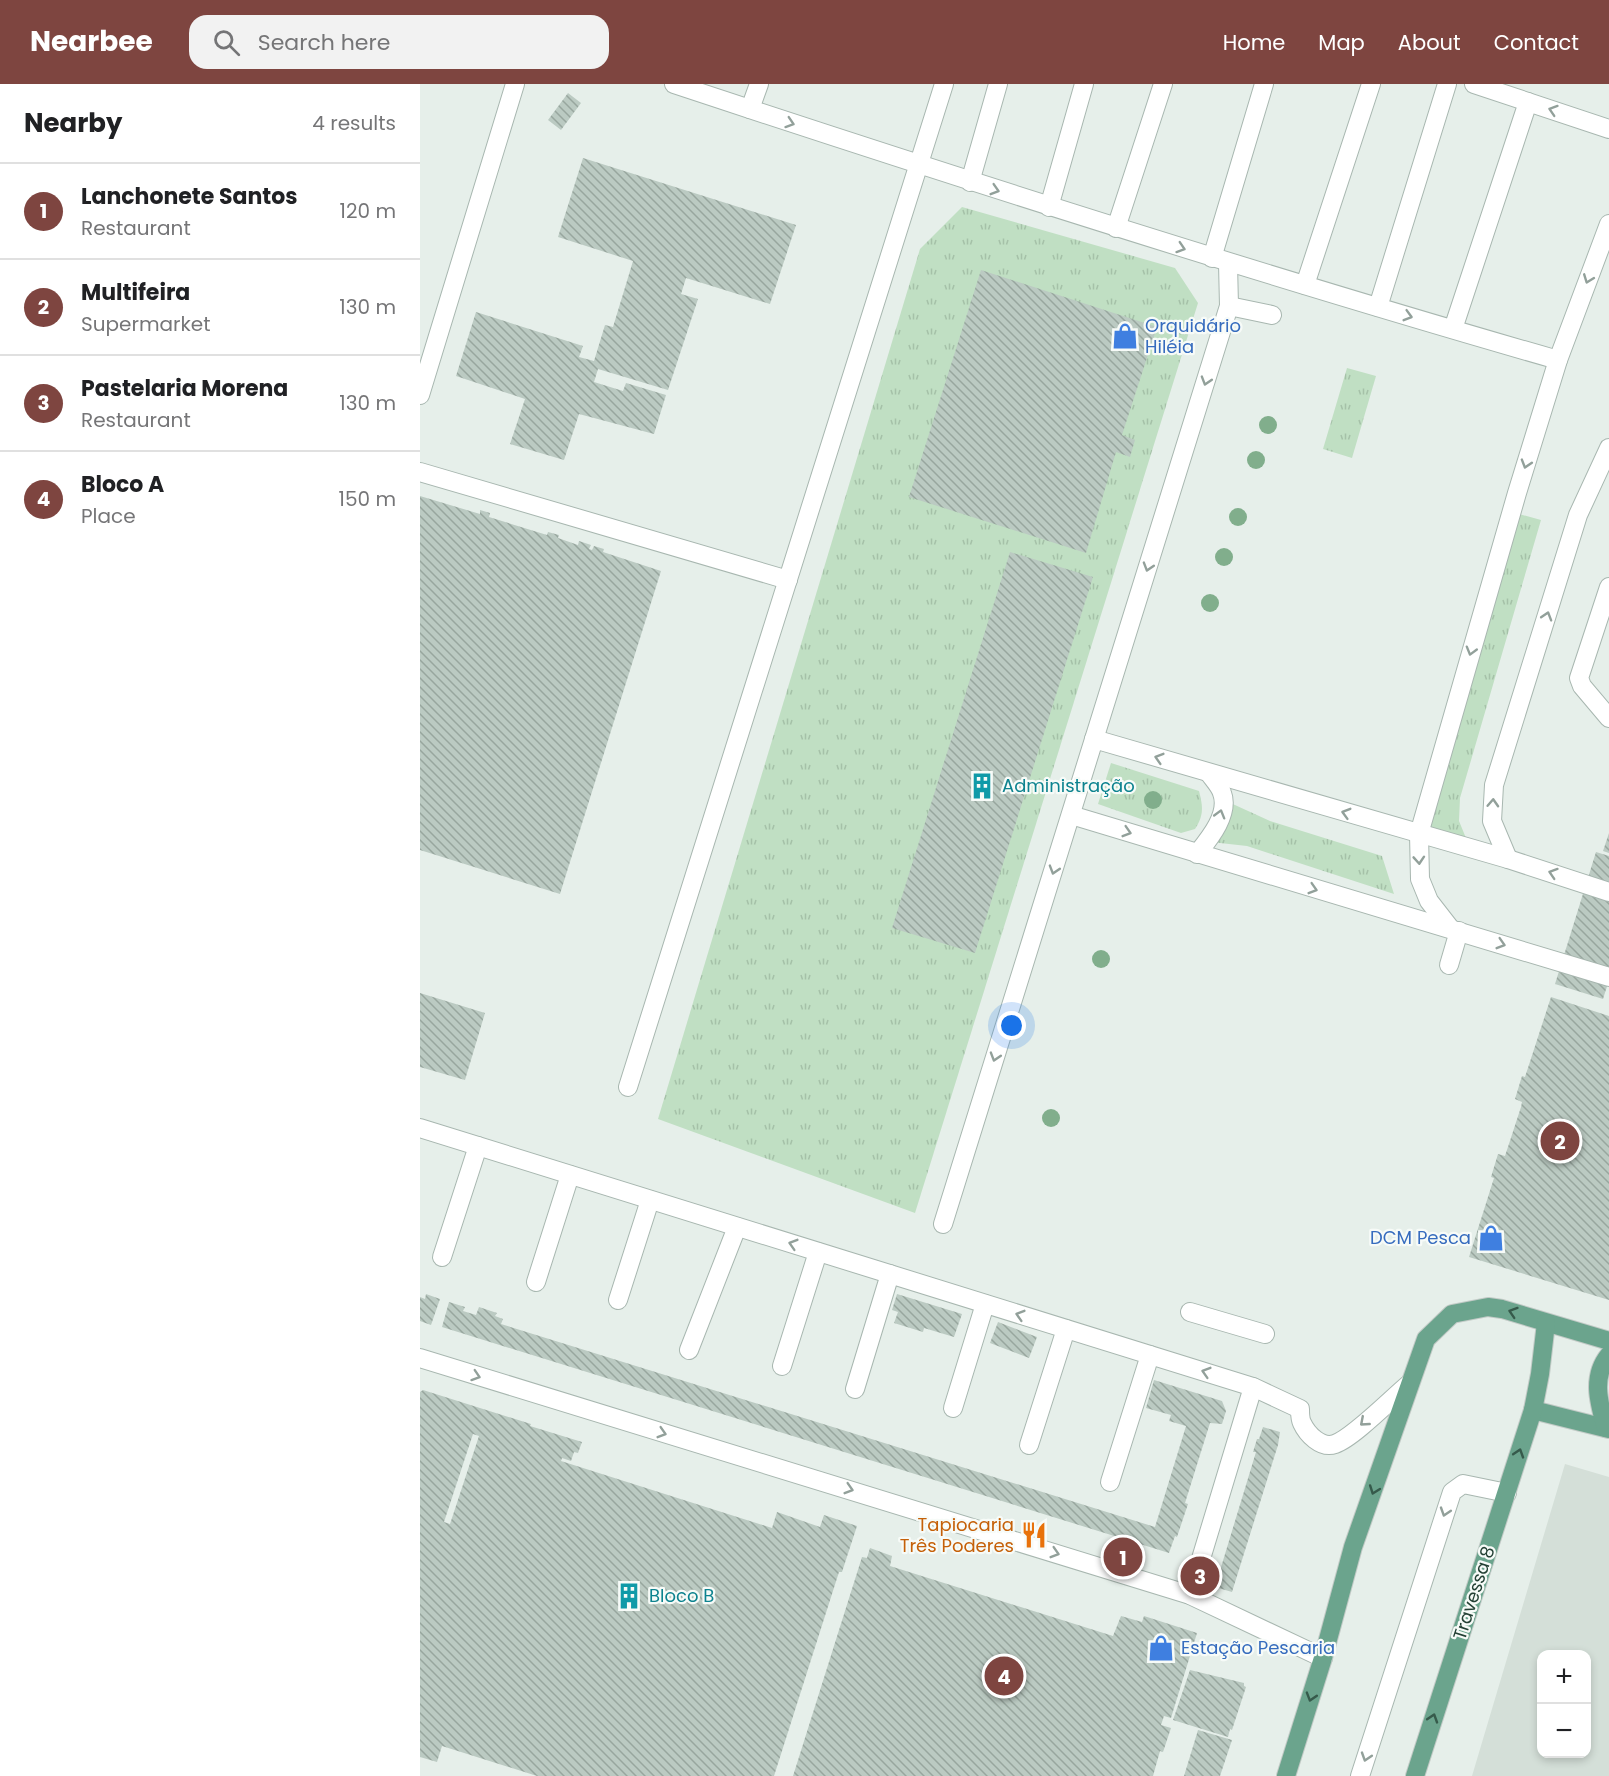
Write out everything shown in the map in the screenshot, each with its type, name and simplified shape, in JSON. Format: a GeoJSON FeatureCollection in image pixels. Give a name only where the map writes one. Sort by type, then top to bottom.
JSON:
{"type":"FeatureCollection","features":[{"type":"Feature","properties":{"kind":"main road"},"geometry":{"type":"LineString","coordinates":[[1286,1776],[1323,1658],[1353,1547],[1426,1339],[1452,1314],[1488,1307],[1502,1309],[1609,1341]]}},
{"type":"Feature","properties":{"kind":"main road","name":"Travessa 8"},"geometry":{"type":"LineString","coordinates":[[1416,1775],[1533,1410],[1546,1323]]}},
{"type":"Feature","properties":{"kind":"main road"},"geometry":{"type":"LineString","coordinates":[[1533,1410],[1607,1429],[1598,1396],[1602,1365],[1609,1355]]}},
{"type":"Feature","properties":{"kind":"lane"},"geometry":{"type":"LineString","coordinates":[[420,395],[515,84]]}},
{"type":"Feature","properties":{"kind":"lane"},"geometry":{"type":"LineString","coordinates":[[675,84],[710,90],[750,109],[1116,228],[1558,360]]}},
{"type":"Feature","properties":{"kind":"lane"},"geometry":{"type":"LineString","coordinates":[[750,109],[759,84]]}},
{"type":"Feature","properties":{"kind":"lane"},"geometry":{"type":"LineString","coordinates":[[627,1087],[920,166],[944,84]]}},
{"type":"Feature","properties":{"kind":"lane"},"geometry":{"type":"LineString","coordinates":[[970,182],[998,84]]}},
{"type":"Feature","properties":{"kind":"lane"},"geometry":{"type":"LineString","coordinates":[[1050,207],[1084,84]]}},
{"type":"Feature","properties":{"kind":"lane"},"geometry":{"type":"LineString","coordinates":[[1116,228],[1163,84]]}},
{"type":"Feature","properties":{"kind":"lane"},"geometry":{"type":"LineString","coordinates":[[943,1224],[1229,306],[1220,260],[1264,84]]}},
{"type":"Feature","properties":{"kind":"lane"},"geometry":{"type":"LineString","coordinates":[[1305,285],[1371,84]]}},
{"type":"Feature","properties":{"kind":"lane"},"geometry":{"type":"LineString","coordinates":[[1378,307],[1447,84]]}},
{"type":"Feature","properties":{"kind":"lane"},"geometry":{"type":"LineString","coordinates":[[1474,84],[1609,129]]}},
{"type":"Feature","properties":{"kind":"lane"},"geometry":{"type":"LineString","coordinates":[[1453,329],[1528,102]]}},
{"type":"Feature","properties":{"kind":"lane"},"geometry":{"type":"LineString","coordinates":[[1449,965],[1454,930],[1429,901],[1420,879],[1419,834],[1517,493],[1558,360],[1609,224]]}},
{"type":"Feature","properties":{"kind":"lane"},"geometry":{"type":"LineString","coordinates":[[1229,306],[1272,315]]}},
{"type":"Feature","properties":{"kind":"lane"},"geometry":{"type":"LineString","coordinates":[[1508,859],[1492,821],[1494,785],[1578,515],[1609,448]]}},
{"type":"Feature","properties":{"kind":"lane"},"geometry":{"type":"LineString","coordinates":[[420,472],[788,580]]}},
{"type":"Feature","properties":{"kind":"lane"},"geometry":{"type":"LineString","coordinates":[[1609,587],[1579,678],[1581,686],[1609,718]]}},
{"type":"Feature","properties":{"kind":"lane"},"geometry":{"type":"LineString","coordinates":[[1094,739],[1508,859],[1609,892]]}},
{"type":"Feature","properties":{"kind":"lane"},"geometry":{"type":"LineString","coordinates":[[1197,854],[1220,821],[1223,810],[1223,795],[1209,773]]}},
{"type":"Feature","properties":{"kind":"lane"},"geometry":{"type":"LineString","coordinates":[[1071,814],[1609,977]]}},
{"type":"Feature","properties":{"kind":"lane"},"geometry":{"type":"LineString","coordinates":[[420,1128],[1253,1387],[1300,1408],[1301,1422],[1317,1442],[1329,1445],[1347,1437],[1409,1384]]}},
{"type":"Feature","properties":{"kind":"lane"},"geometry":{"type":"LineString","coordinates":[[442,1257],[478,1146]]}},
{"type":"Feature","properties":{"kind":"lane"},"geometry":{"type":"LineString","coordinates":[[536,1282],[570,1175]]}},
{"type":"Feature","properties":{"kind":"lane"},"geometry":{"type":"LineString","coordinates":[[618,1300],[650,1200]]}},
{"type":"Feature","properties":{"kind":"lane"},"geometry":{"type":"LineString","coordinates":[[689,1350],[737,1227]]}},
{"type":"Feature","properties":{"kind":"lane"},"geometry":{"type":"LineString","coordinates":[[782,1366],[818,1252]]}},
{"type":"Feature","properties":{"kind":"lane"},"geometry":{"type":"LineString","coordinates":[[855,1389],[890,1274]]}},
{"type":"Feature","properties":{"kind":"lane"},"geometry":{"type":"LineString","coordinates":[[952,1408],[985,1304]]}},
{"type":"Feature","properties":{"kind":"lane"},"geometry":{"type":"LineString","coordinates":[[1190,1312],[1265,1334]]}},
{"type":"Feature","properties":{"kind":"lane"},"geometry":{"type":"LineString","coordinates":[[1029,1445],[1066,1329]]}},
{"type":"Feature","properties":{"kind":"lane"},"geometry":{"type":"LineString","coordinates":[[1110,1482],[1150,1355]]}},
{"type":"Feature","properties":{"kind":"lane"},"geometry":{"type":"LineString","coordinates":[[420,1358],[1190,1595],[1323,1658]]}},
{"type":"Feature","properties":{"kind":"lane"},"geometry":{"type":"LineString","coordinates":[[1190,1595],[1253,1387]]}},
{"type":"Feature","properties":{"kind":"lane"},"geometry":{"type":"LineString","coordinates":[[1360,1776],[1452,1492],[1462,1484],[1507,1493]]}},
{"type":"Feature","properties":{"kind":"shaded area"},"geometry":{"type":"Polygon","coordinates":[[[1565,1464],[1609,1477],[1609,1776],[1472,1776],[1565,1464]]]}},
{"type":"Feature","properties":{"kind":"green space"},"geometry":{"type":"Polygon","coordinates":[[[962,207],[1175,268],[1198,303],[915,1213],[658,1119],[920,249],[962,207]]]}},
{"type":"Feature","properties":{"kind":"green space"},"geometry":{"type":"Polygon","coordinates":[[[1347,368],[1376,376],[1352,458],[1323,449],[1347,368]]]}},
{"type":"Feature","properties":{"kind":"green space"},"geometry":{"type":"Polygon","coordinates":[[[1519,514],[1541,520],[1460,798],[1459,821],[1468,843],[1424,829],[1519,514]]]}},
{"type":"Feature","properties":{"kind":"green space"},"geometry":{"type":"Polygon","coordinates":[[[1111,763],[1199,791],[1202,811],[1195,829],[1181,833],[1098,804],[1111,763]]]}},
{"type":"Feature","properties":{"kind":"green space"},"geometry":{"type":"Polygon","coordinates":[[[1224,800],[1270,821],[1382,856],[1394,894],[1247,846],[1211,842],[1224,800]]]}},
{"type":"Feature","properties":{"kind":"building"},"geometry":{"type":"Polygon","coordinates":[[[568,93],[581,103],[561,130],[548,120],[568,93]]]}},
{"type":"Feature","properties":{"kind":"building"},"geometry":{"type":"Polygon","coordinates":[[[583,158],[796,225],[770,304],[686,278],[681,294],[698,299],[668,390],[598,369],[594,382],[623,391],[626,383],[666,395],[654,434],[579,414],[564,460],[510,444],[525,399],[456,376],[476,312],[583,346],[579,357],[594,361],[605,325],[613,327],[633,261],[558,237],[583,158]]]}},
{"type":"Feature","properties":{"kind":"building"},"geometry":{"type":"Polygon","coordinates":[[[981,270],[1157,327],[1122,435],[1135,440],[1130,457],[1116,452],[1086,553],[909,497],[981,270]]]}},
{"type":"Feature","properties":{"kind":"building"},"geometry":{"type":"Polygon","coordinates":[[[420,496],[480,514],[480,510],[490,513],[489,517],[547,535],[548,532],[559,535],[558,538],[578,545],[579,541],[591,545],[589,549],[592,550],[594,546],[604,549],[603,552],[661,571],[560,894],[420,850],[420,496]]]}},
{"type":"Feature","properties":{"kind":"building","name":"Administração"},"geometry":{"type":"Polygon","coordinates":[[[1010,552],[1093,577],[975,953],[892,928],[1010,552]]]}},
{"type":"Feature","properties":{"kind":"building"},"geometry":{"type":"Polygon","coordinates":[[[1609,833],[1609,853],[1603,851],[1609,833]]]}},
{"type":"Feature","properties":{"kind":"building"},"geometry":{"type":"Polygon","coordinates":[[[1596,852],[1609,856],[1609,980],[1603,999],[1555,984],[1596,852]]]}},
{"type":"Feature","properties":{"kind":"building"},"geometry":{"type":"Polygon","coordinates":[[[420,993],[485,1013],[465,1080],[420,1067],[420,993]]]}},
{"type":"Feature","properties":{"kind":"building"},"geometry":{"type":"Polygon","coordinates":[[[1551,997],[1609,1016],[1609,1300],[1469,1257],[1494,1178],[1491,1177],[1498,1154],[1505,1156],[1521,1107],[1522,1102],[1515,1099],[1522,1076],[1525,1077],[1551,997]]]}},
{"type":"Feature","properties":{"kind":"building"},"geometry":{"type":"Polygon","coordinates":[[[426,1294],[440,1299],[431,1325],[420,1321],[420,1297],[425,1299],[426,1294]]]}},
{"type":"Feature","properties":{"kind":"building"},"geometry":{"type":"Polygon","coordinates":[[[897,1294],[962,1314],[954,1337],[924,1328],[923,1332],[894,1323],[898,1312],[892,1310],[897,1294]]]}},
{"type":"Feature","properties":{"kind":"building"},"geometry":{"type":"Polygon","coordinates":[[[449,1302],[465,1307],[463,1311],[476,1315],[479,1307],[497,1313],[495,1316],[503,1319],[501,1324],[1155,1527],[1186,1426],[1169,1421],[1171,1415],[1146,1408],[1154,1380],[1222,1401],[1226,1411],[1222,1424],[1210,1423],[1185,1503],[1188,1504],[1169,1553],[442,1327],[449,1302]]]}},
{"type":"Feature","properties":{"kind":"building"},"geometry":{"type":"Polygon","coordinates":[[[998,1322],[1037,1337],[1029,1358],[990,1343],[998,1322]]]}},
{"type":"Feature","properties":{"kind":"building","name":"Bloco B"},"geometry":{"type":"Polygon","coordinates":[[[423,1390],[582,1442],[578,1453],[574,1452],[571,1461],[562,1458],[561,1461],[772,1528],[777,1512],[820,1527],[824,1515],[857,1526],[842,1572],[839,1572],[774,1776],[537,1776],[442,1746],[437,1762],[420,1757],[420,1392],[423,1390]],[[473,1434],[444,1522],[450,1524],[479,1436],[473,1434]]]}},
{"type":"Feature","properties":{"kind":"building"},"geometry":{"type":"Polygon","coordinates":[[[1263,1427],[1280,1432],[1278,1445],[1232,1592],[1215,1587],[1256,1452],[1253,1452],[1263,1427]]]}},
{"type":"Feature","properties":{"kind":"building"},"geometry":{"type":"Polygon","coordinates":[[[870,1548],[892,1556],[890,1566],[1113,1636],[1121,1616],[1142,1622],[1144,1616],[1197,1633],[1171,1718],[1164,1716],[1161,1725],[1171,1728],[1163,1752],[1160,1751],[1153,1776],[793,1776],[862,1557],[867,1558],[870,1548]]]}},
{"type":"Feature","properties":{"kind":"building"},"geometry":{"type":"Polygon","coordinates":[[[1190,1670],[1244,1683],[1246,1687],[1228,1737],[1173,1720],[1190,1670]]]}},
{"type":"Feature","properties":{"kind":"building"},"geometry":{"type":"Polygon","coordinates":[[[1198,1730],[1232,1740],[1220,1776],[1184,1776],[1198,1730]]]}},
{"type":"Feature","properties":{"kind":"place","name":"Orquidário Hiléia"},"geometry":{"type":"Point","coordinates":[1125,336]}},
{"type":"Feature","properties":{"kind":"place","name":"Administração"},"geometry":{"type":"Point","coordinates":[982,786]}},
{"type":"Feature","properties":{"kind":"place","name":"Multifeira"},"geometry":{"type":"Point","coordinates":[1560,1141]}},
{"type":"Feature","properties":{"kind":"place","name":"DCM Pesca"},"geometry":{"type":"Point","coordinates":[1491,1238]}},
{"type":"Feature","properties":{"kind":"place","name":"Tapiocaria Três Poderes"},"geometry":{"type":"Point","coordinates":[1034,1535]}},
{"type":"Feature","properties":{"kind":"place","name":"Lanchonete Santos"},"geometry":{"type":"Point","coordinates":[1123,1557]}},
{"type":"Feature","properties":{"kind":"place","name":"Pastelaria Morena"},"geometry":{"type":"Point","coordinates":[1200,1576]}},
{"type":"Feature","properties":{"kind":"place","name":"Bloco B"},"geometry":{"type":"Point","coordinates":[629,1596]}},
{"type":"Feature","properties":{"kind":"place","name":"Estação Pescaria"},"geometry":{"type":"Point","coordinates":[1161,1648]}},
{"type":"Feature","properties":{"kind":"place","name":"Bloco A"},"geometry":{"type":"Point","coordinates":[1004,1676]}}]}
